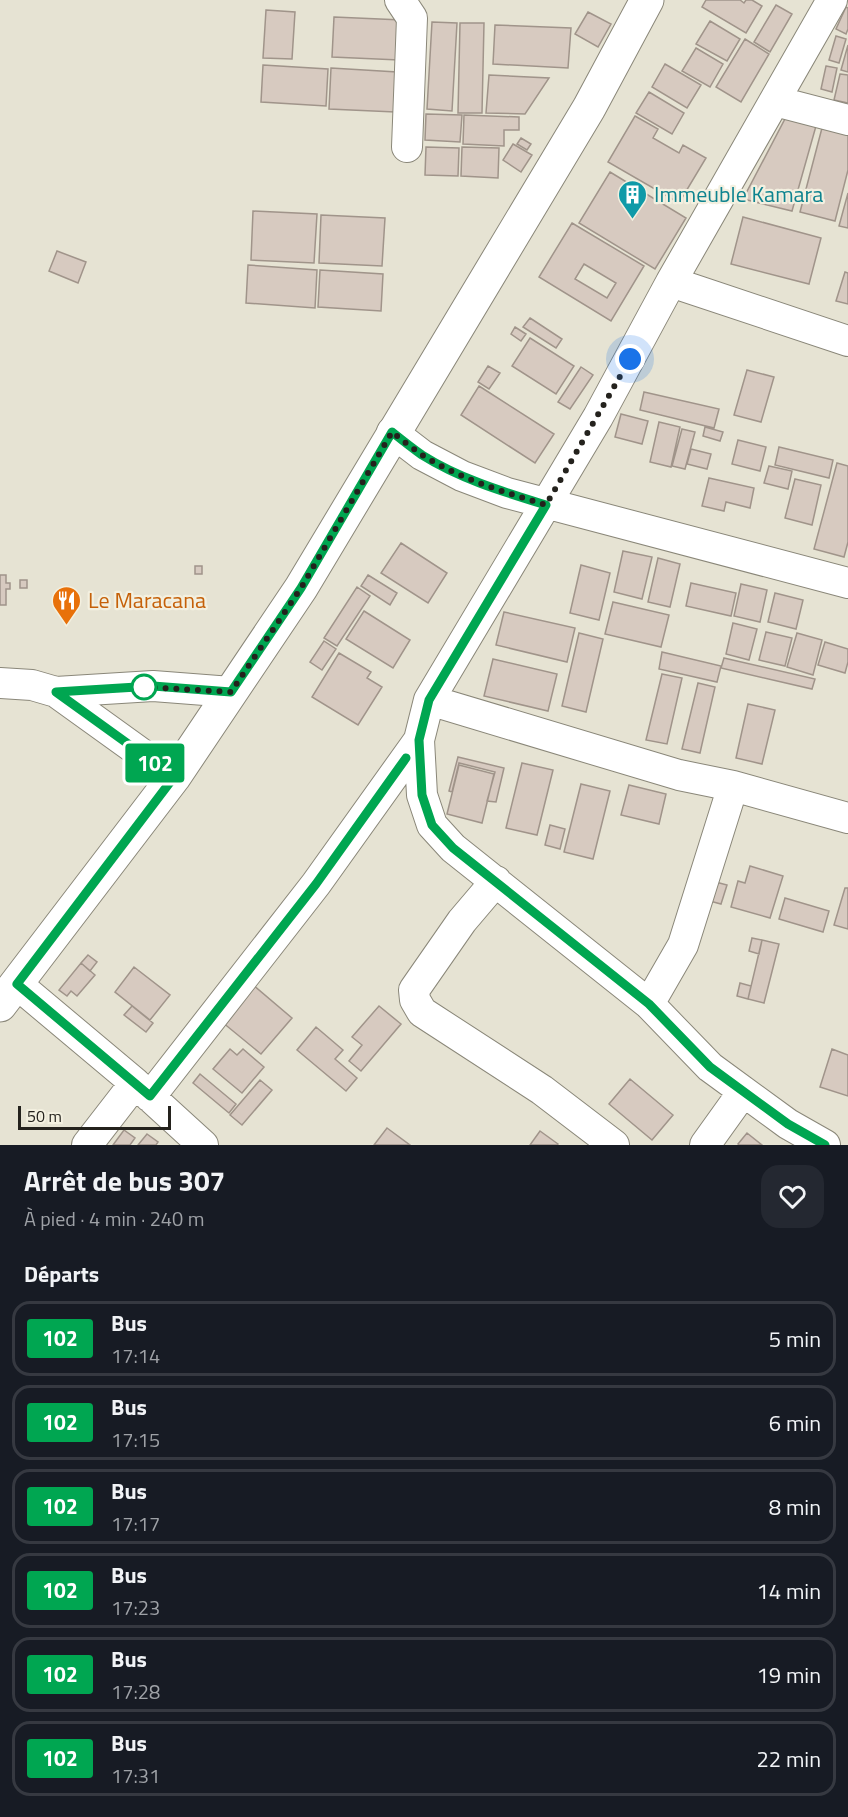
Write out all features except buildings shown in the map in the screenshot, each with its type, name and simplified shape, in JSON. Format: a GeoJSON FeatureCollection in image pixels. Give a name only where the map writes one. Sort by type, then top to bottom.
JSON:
{"type":"FeatureCollection","features":[{"type":"Feature","properties":{"kind":"main road"},"geometry":{"type":"LineString","coordinates":[[8,994],[174,777],[301,588],[392,432],[589,108],[647,0]]}},
{"type":"Feature","properties":{"kind":"street"},"geometry":{"type":"LineString","coordinates":[[825,1145],[788,1124],[710,1067],[649,1004],[453,848],[432,825],[422,795],[419,740],[429,700],[598,417],[671,282],[832,0]]}},
{"type":"Feature","properties":{"kind":"street"},"geometry":{"type":"LineString","coordinates":[[392,1],[411,18],[407,147]]}},
{"type":"Feature","properties":{"kind":"street"},"geometry":{"type":"LineString","coordinates":[[775,101],[848,120]]}},
{"type":"Feature","properties":{"kind":"street"},"geometry":{"type":"LineString","coordinates":[[671,282],[848,341]]}},
{"type":"Feature","properties":{"kind":"street"},"geometry":{"type":"LineString","coordinates":[[392,432],[422,455],[462,476],[507,493],[848,583]]}},
{"type":"Feature","properties":{"kind":"street"},"geometry":{"type":"LineString","coordinates":[[0,683],[32,685],[56,692],[174,777]]}},
{"type":"Feature","properties":{"kind":"street"},"geometry":{"type":"LineString","coordinates":[[56,692],[153,686],[231,692]]}},
{"type":"Feature","properties":{"kind":"street"},"geometry":{"type":"LineString","coordinates":[[429,700],[680,775],[733,786],[848,818]]}},
{"type":"Feature","properties":{"kind":"street"},"geometry":{"type":"LineString","coordinates":[[87,1145],[142,1090],[316,884],[419,740]]}},
{"type":"Feature","properties":{"kind":"street"},"geometry":{"type":"LineString","coordinates":[[649,1004],[683,945],[733,786]]}},
{"type":"Feature","properties":{"kind":"street"},"geometry":{"type":"LineString","coordinates":[[496,881],[441,949],[414,990],[415,1000],[422,1012],[542,1090],[614,1145]]}},
{"type":"Feature","properties":{"kind":"street"},"geometry":{"type":"LineString","coordinates":[[8,994],[142,1090],[203,1145]]}},
{"type":"Feature","properties":{"kind":"street"},"geometry":{"type":"LineString","coordinates":[[705,1145],[743,1092]]}},
{"type":"Feature","properties":{"kind":"bus line","name":"102"},"geometry":{"type":"LineString","coordinates":[[406,758],[316,884],[150,1096],[17,984],[174,777],[56,692],[153,686],[231,692],[301,588],[392,432],[422,455],[462,476],[546,505],[429,700],[419,740],[419,769],[422,795],[432,825],[453,848],[649,1004],[710,1067],[788,1124],[825,1145]]}},
{"type":"Feature","properties":{"kind":"place","name":"Immeuble Kamara"},"geometry":{"type":"Point","coordinates":[633,220]}},
{"type":"Feature","properties":{"kind":"place","name":"Le Maracana"},"geometry":{"type":"Point","coordinates":[67,626]}},
{"type":"Feature","properties":{"kind":"route"},"geometry":{"type":"LineString","coordinates":[[144,687],[231,692],[301,588],[392,432],[422,455],[462,476],[546,505],[630,359]]}}]}
